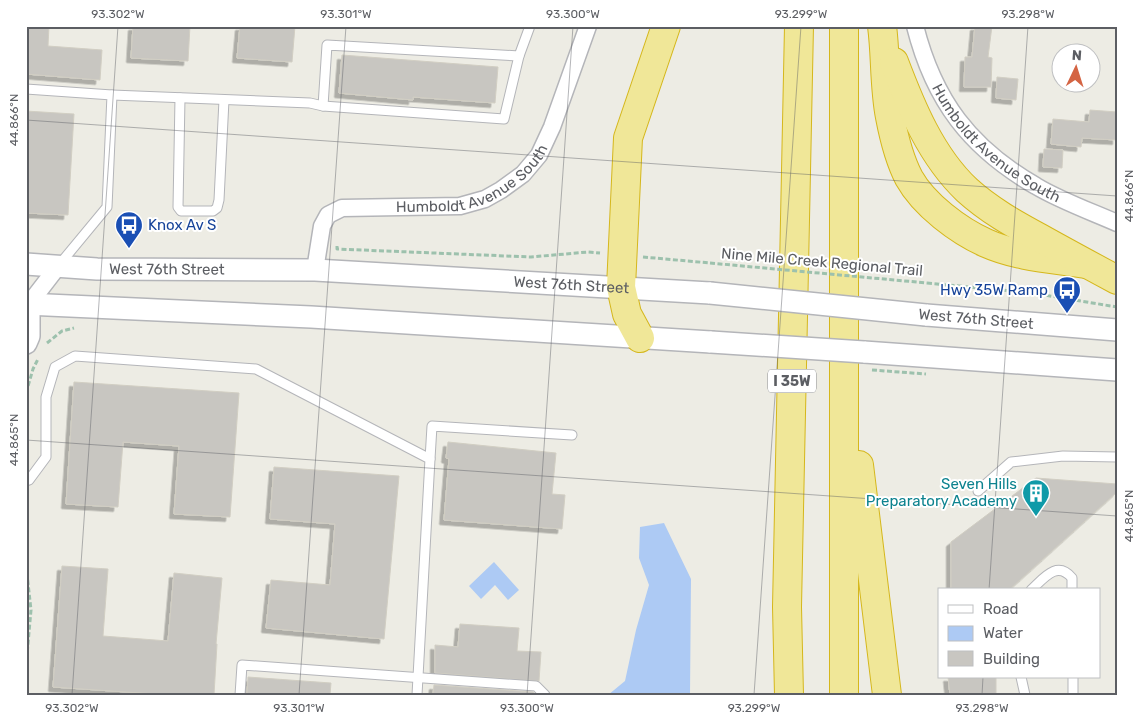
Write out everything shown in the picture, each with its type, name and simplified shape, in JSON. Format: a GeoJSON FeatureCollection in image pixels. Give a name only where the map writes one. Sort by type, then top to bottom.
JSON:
{"type":"FeatureCollection","features":[{"type":"Feature","properties":{"kind":"highway"},"geometry":{"type":"LineString","coordinates":[[640,338],[626,314],[621,287],[628,138],[666,26]]}},
{"type":"Feature","properties":{"kind":"highway","name":"I 35W"},"geometry":{"type":"LineString","coordinates":[[789,695],[787,607],[799,26]]}},
{"type":"Feature","properties":{"kind":"highway"},"geometry":{"type":"LineString","coordinates":[[844,26],[844,695]]}},
{"type":"Feature","properties":{"kind":"highway"},"geometry":{"type":"LineString","coordinates":[[883,30],[889,115],[897,150],[910,179],[932,207],[953,224],[987,244],[1022,254],[1086,264]]}},
{"type":"Feature","properties":{"kind":"highway"},"geometry":{"type":"LineString","coordinates":[[883,30],[906,94],[924,133],[966,189],[995,213],[1117,280]]}},
{"type":"Feature","properties":{"kind":"highway"},"geometry":{"type":"LineString","coordinates":[[845,349],[887,695]]}},
{"type":"Feature","properties":{"kind":"highway"},"geometry":{"type":"LineString","coordinates":[[775,695],[787,607]]}},
{"type":"Feature","properties":{"kind":"street","name":"Humboldt Avenue South"},"geometry":{"type":"LineString","coordinates":[[315,270],[322,226],[328,215],[342,208],[460,206],[485,199],[523,174],[539,155],[552,127],[588,26]]}},
{"type":"Feature","properties":{"kind":"street","name":"Humboldt Avenue South"},"geometry":{"type":"LineString","coordinates":[[915,26],[929,69],[943,99],[965,131],[1002,164],[1037,187],[1117,223]]}},
{"type":"Feature","properties":{"kind":"street","name":"West 76th Street"},"geometry":{"type":"LineString","coordinates":[[26,264],[97,269],[315,270],[621,287],[926,315],[1117,330]]}},
{"type":"Feature","properties":{"kind":"street"},"geometry":{"type":"LineString","coordinates":[[37,347],[29,336],[27,304],[59,265]]}},
{"type":"Feature","properties":{"kind":"street"},"geometry":{"type":"LineString","coordinates":[[27,304],[311,317],[927,356],[1117,370]]}},
{"type":"Feature","properties":{"kind":"lane"},"geometry":{"type":"LineString","coordinates":[[26,89],[112,95],[310,103],[324,106],[504,119],[519,56],[530,26]]}},
{"type":"Feature","properties":{"kind":"lane"},"geometry":{"type":"LineString","coordinates":[[324,106],[327,45],[519,56]]}},
{"type":"Feature","properties":{"kind":"lane"},"geometry":{"type":"LineString","coordinates":[[59,265],[107,206],[112,95]]}},
{"type":"Feature","properties":{"kind":"lane"},"geometry":{"type":"LineString","coordinates":[[180,98],[178,207],[181,211],[213,211],[217,208],[224,100]]}},
{"type":"Feature","properties":{"kind":"lane"},"geometry":{"type":"LineString","coordinates":[[26,481],[29,480],[46,457],[46,397],[55,367],[74,356],[256,369],[430,458]]}},
{"type":"Feature","properties":{"kind":"lane"},"geometry":{"type":"LineString","coordinates":[[418,695],[432,426],[572,434]]}},
{"type":"Feature","properties":{"kind":"lane"},"geometry":{"type":"LineString","coordinates":[[978,491],[1011,462],[1063,456],[1117,457]]}},
{"type":"Feature","properties":{"kind":"lane"},"geometry":{"type":"LineString","coordinates":[[1033,588],[1052,571],[1059,570],[1067,572],[1072,578],[1072,588]]}},
{"type":"Feature","properties":{"kind":"lane"},"geometry":{"type":"LineString","coordinates":[[240,695],[242,666],[536,686],[545,695]]}},
{"type":"Feature","properties":{"kind":"lane"},"geometry":{"type":"LineString","coordinates":[[1021,678],[1025,695]]}},
{"type":"Feature","properties":{"kind":"lane"},"geometry":{"type":"LineString","coordinates":[[1073,678],[1074,695]]}},
{"type":"Feature","properties":{"kind":"path","name":"Nine Mile Creek Regional Trail"},"geometry":{"type":"LineString","coordinates":[[643,257],[1032,293],[1117,307]]}},
{"type":"Feature","properties":{"kind":"path"},"geometry":{"type":"LineString","coordinates":[[26,394],[37,347],[62,331],[75,327]]}},
{"type":"Feature","properties":{"kind":"path"},"geometry":{"type":"LineString","coordinates":[[26,565],[31,610],[26,666]]}},
{"type":"Feature","properties":{"kind":"water"},"geometry":{"type":"Polygon","coordinates":[[[664,523],[691,579],[690,695],[608,695],[625,681],[636,630],[649,585],[639,558],[640,527],[664,523]]]}},
{"type":"Feature","properties":{"kind":"water"},"geometry":{"type":"Polygon","coordinates":[[[494,562],[519,590],[508,600],[495,585],[481,599],[469,586],[494,562]]]}},
{"type":"Feature","properties":{"kind":"building"},"geometry":{"type":"Polygon","coordinates":[[[26,26],[49,26],[48,46],[102,50],[100,80],[26,74],[26,26]]]}},
{"type":"Feature","properties":{"kind":"building"},"geometry":{"type":"Polygon","coordinates":[[[133,26],[190,26],[188,61],[131,58],[133,26]]]}},
{"type":"Feature","properties":{"kind":"building"},"geometry":{"type":"Polygon","coordinates":[[[240,26],[295,26],[292,62],[237,58],[240,26]]]}},
{"type":"Feature","properties":{"kind":"building"},"geometry":{"type":"Polygon","coordinates":[[[975,26],[992,26],[988,57],[992,58],[991,87],[964,87],[965,57],[972,57],[975,26]]]}},
{"type":"Feature","properties":{"kind":"building"},"geometry":{"type":"Polygon","coordinates":[[[342,55],[498,67],[495,103],[413,97],[413,100],[339,93],[342,55]]]}},
{"type":"Feature","properties":{"kind":"building"},"geometry":{"type":"Polygon","coordinates":[[[997,77],[1018,79],[1016,100],[996,98],[997,77]]]}},
{"type":"Feature","properties":{"kind":"building"},"geometry":{"type":"Polygon","coordinates":[[[1090,110],[1117,112],[1117,140],[1082,138],[1081,147],[1051,144],[1053,119],[1089,122],[1090,110]]]}},
{"type":"Feature","properties":{"kind":"building"},"geometry":{"type":"Polygon","coordinates":[[[26,111],[74,114],[68,215],[26,213],[26,111]]]}},
{"type":"Feature","properties":{"kind":"building"},"geometry":{"type":"Polygon","coordinates":[[[1044,149],[1063,150],[1062,168],[1043,167],[1044,149]]]}},
{"type":"Feature","properties":{"kind":"building"},"geometry":{"type":"Polygon","coordinates":[[[74,382],[239,393],[230,517],[174,514],[179,446],[123,442],[118,507],[66,504],[74,382]]]}},
{"type":"Feature","properties":{"kind":"building"},"geometry":{"type":"Polygon","coordinates":[[[448,442],[556,453],[552,494],[565,495],[562,529],[444,520],[449,459],[446,458],[448,442]]]}},
{"type":"Feature","properties":{"kind":"building"},"geometry":{"type":"Polygon","coordinates":[[[274,467],[399,476],[384,639],[266,628],[271,580],[330,585],[335,524],[270,519],[274,467]]]}},
{"type":"Feature","properties":{"kind":"building","name":"Seven Hills Preparatory Academy"},"geometry":{"type":"Polygon","coordinates":[[[1036,478],[1117,484],[1117,492],[1011,588],[951,588],[951,542],[1036,478]]]}},
{"type":"Feature","properties":{"kind":"building"},"geometry":{"type":"Polygon","coordinates":[[[62,566],[108,569],[103,636],[168,641],[174,573],[222,578],[214,695],[171,695],[53,687],[62,566]]]}},
{"type":"Feature","properties":{"kind":"building"},"geometry":{"type":"Polygon","coordinates":[[[460,624],[519,628],[517,651],[541,652],[539,681],[435,673],[435,645],[458,647],[460,624]]]}},
{"type":"Feature","properties":{"kind":"building"},"geometry":{"type":"Polygon","coordinates":[[[248,677],[331,683],[330,695],[247,695],[248,677]]]}},
{"type":"Feature","properties":{"kind":"building"},"geometry":{"type":"Polygon","coordinates":[[[948,678],[996,678],[996,695],[950,695],[948,678]]]}},
{"type":"Feature","properties":{"kind":"building"},"geometry":{"type":"Polygon","coordinates":[[[434,685],[533,692],[536,695],[433,695],[434,685]]]}},
{"type":"Feature","properties":{"kind":"place","name":"Knox Av S"},"geometry":{"type":"Point","coordinates":[129,249]}},
{"type":"Feature","properties":{"kind":"place","name":"Hwy 35W Ramp"},"geometry":{"type":"Point","coordinates":[1067,314]}},
{"type":"Feature","properties":{"kind":"place","name":"Seven Hills Preparatory Academy"},"geometry":{"type":"Point","coordinates":[1036,517]}}]}
